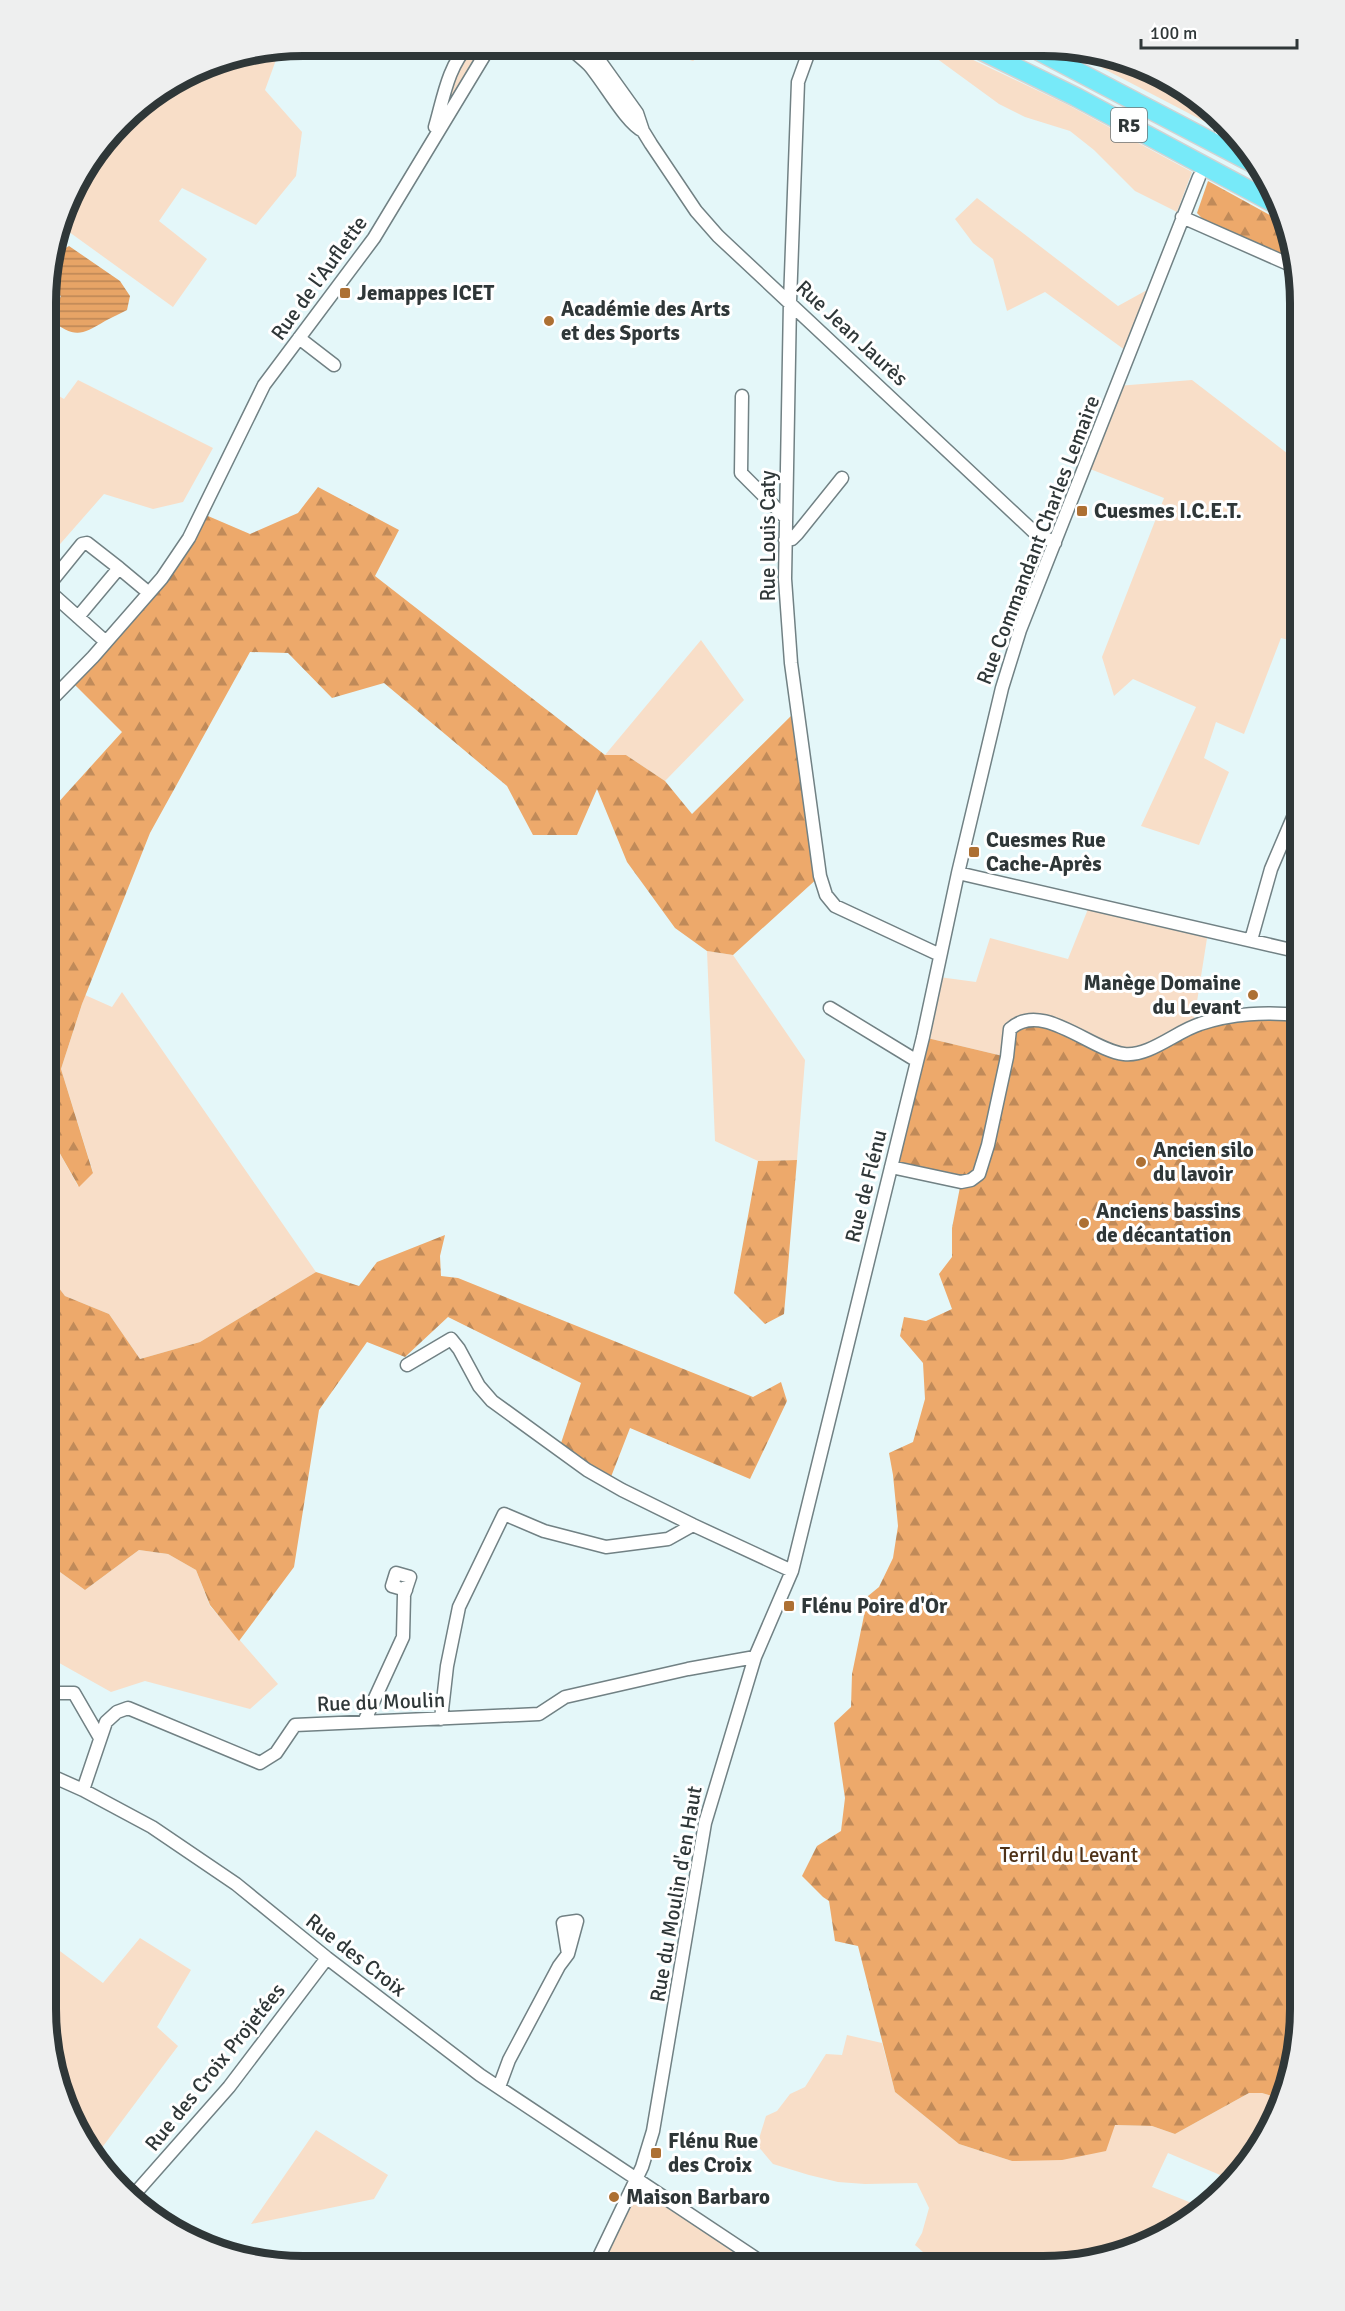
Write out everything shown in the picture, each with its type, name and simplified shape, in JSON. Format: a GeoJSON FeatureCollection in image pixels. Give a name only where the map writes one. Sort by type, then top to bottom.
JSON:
{"type":"FeatureCollection","features":[{"type":"Feature","properties":{"kind":"highway","name":"R5"},"geometry":{"type":"LineString","coordinates":[[992,56],[1076,97],[1267,200]]}},
{"type":"Feature","properties":{"kind":"highway","name":"R5"},"geometry":{"type":"LineString","coordinates":[[1048,56],[1241,156]]}},
{"type":"Feature","properties":{"kind":"street"},"geometry":{"type":"LineString","coordinates":[[430,143],[453,70],[461,56]]}},
{"type":"Feature","properties":{"kind":"street","name":"Rue de l'Auflette"},"geometry":{"type":"LineString","coordinates":[[56,695],[162,578],[189,538],[264,385],[374,238],[484,56]]}},
{"type":"Feature","properties":{"kind":"street","name":"Rue Jean Jaurès"},"geometry":{"type":"LineString","coordinates":[[579,56],[588,64],[624,111],[632,126],[643,131]]}},
{"type":"Feature","properties":{"kind":"street","name":"Rue Jean Jaurès"},"geometry":{"type":"LineString","coordinates":[[596,56],[637,113],[643,131],[707,224],[1033,531],[1055,543]]}},
{"type":"Feature","properties":{"kind":"street","name":"Rue Louis Caty"},"geometry":{"type":"LineString","coordinates":[[807,56],[798,82],[790,302],[785,579],[791,663],[823,886],[826,895],[835,906],[940,955]]}},
{"type":"Feature","properties":{"kind":"street","name":"Rue Commandant Charles Lemaire"},"geometry":{"type":"LineString","coordinates":[[940,955],[1002,688],[1020,630],[1199,177]]}},
{"type":"Feature","properties":{"kind":"street"},"geometry":{"type":"LineString","coordinates":[[1182,217],[1286,263]]}},
{"type":"Feature","properties":{"kind":"street"},"geometry":{"type":"LineString","coordinates":[[299,338],[334,364]]}},
{"type":"Feature","properties":{"kind":"street"},"geometry":{"type":"LineString","coordinates":[[742,396],[741,473],[785,517]]}},
{"type":"Feature","properties":{"kind":"street"},"geometry":{"type":"LineString","coordinates":[[785,540],[792,539],[797,534],[842,478]]}},
{"type":"Feature","properties":{"kind":"street"},"geometry":{"type":"LineString","coordinates":[[56,575],[82,544],[87,543],[149,593]]}},
{"type":"Feature","properties":{"kind":"street"},"geometry":{"type":"LineString","coordinates":[[78,617],[119,568]]}},
{"type":"Feature","properties":{"kind":"street"},"geometry":{"type":"LineString","coordinates":[[56,597],[106,642]]}},
{"type":"Feature","properties":{"kind":"street"},"geometry":{"type":"LineString","coordinates":[[1251,940],[1271,869],[1290,824]]}},
{"type":"Feature","properties":{"kind":"street"},"geometry":{"type":"LineString","coordinates":[[958,873],[1290,950]]}},
{"type":"Feature","properties":{"kind":"street"},"geometry":{"type":"LineString","coordinates":[[853,923],[898,942],[909,940]]}},
{"type":"Feature","properties":{"kind":"street","name":"Rue de Flénu"},"geometry":{"type":"LineString","coordinates":[[853,1321],[917,1060],[940,955]]}},
{"type":"Feature","properties":{"kind":"street"},"geometry":{"type":"LineString","coordinates":[[830,1008],[917,1060]]}},
{"type":"Feature","properties":{"kind":"street"},"geometry":{"type":"LineString","coordinates":[[891,1167],[961,1182],[971,1180],[978,1174],[988,1145],[1007,1057],[1010,1029],[1017,1022],[1032,1020],[1054,1023],[1098,1045],[1125,1054],[1148,1049],[1198,1024],[1237,1014],[1290,1015]]}},
{"type":"Feature","properties":{"kind":"street","name":"Rue du Moulin d'en Haut"},"geometry":{"type":"LineString","coordinates":[[599,2256],[636,2179],[653,2131],[705,1823],[755,1657],[792,1571],[853,1321]]}},
{"type":"Feature","properties":{"kind":"street"},"geometry":{"type":"LineString","coordinates":[[407,1365],[451,1339],[479,1386],[492,1401],[587,1470],[693,1525],[792,1571]]}},
{"type":"Feature","properties":{"kind":"street"},"geometry":{"type":"LineString","coordinates":[[441,1719],[447,1666],[459,1607],[504,1514],[544,1531],[606,1547],[668,1539],[693,1525]]}},
{"type":"Feature","properties":{"kind":"street"},"geometry":{"type":"LineString","coordinates":[[364,1722],[403,1637],[406,1590]]}},
{"type":"Feature","properties":{"kind":"street","name":"Rue du Moulin"},"geometry":{"type":"LineString","coordinates":[[83,1790],[106,1722],[117,1712],[128,1708],[260,1763],[276,1754],[294,1725],[539,1714],[565,1697],[688,1669],[755,1657]]}},
{"type":"Feature","properties":{"kind":"street"},"geometry":{"type":"LineString","coordinates":[[56,1692],[74,1693],[100,1738]]}},
{"type":"Feature","properties":{"kind":"street","name":"Rue des Croix"},"geometry":{"type":"LineString","coordinates":[[56,1778],[152,1827],[236,1884],[327,1958],[498,2087],[752,2256]]}},
{"type":"Feature","properties":{"kind":"street"},"geometry":{"type":"LineString","coordinates":[[498,2087],[509,2060],[559,1966],[568,1954]]}},
{"type":"Feature","properties":{"kind":"street","name":"Rue des Croix Projetées"},"geometry":{"type":"LineString","coordinates":[[137,2191],[229,2087],[327,1958]]}},
{"type":"Feature","properties":{"kind":"shaded area"},"geometry":{"type":"Polygon","coordinates":[[[466,56],[479,56],[444,110],[459,67],[466,56]]]}},
{"type":"Feature","properties":{"kind":"shaded area"},"geometry":{"type":"Polygon","coordinates":[[[679,56],[699,56],[693,61],[679,56]]]}},
{"type":"Feature","properties":{"kind":"shaded area"},"geometry":{"type":"Polygon","coordinates":[[[933,56],[965,56],[1068,105],[1192,172],[1177,212],[1135,191],[1094,150],[1070,131],[1025,117],[999,104],[933,56]]]}},
{"type":"Feature","properties":{"kind":"shaded area"},"geometry":{"type":"Polygon","coordinates":[[[277,57],[265,90],[302,132],[296,176],[256,225],[182,188],[159,221],[207,259],[173,307],[67,230],[74,208],[97,165],[107,152],[128,128],[165,97],[208,74],[254,60],[277,57]]]}},
{"type":"Feature","properties":{"kind":"shaded area"},"geometry":{"type":"Polygon","coordinates":[[[1086,59],[1107,64],[1152,81],[1180,97],[1215,127],[1086,59]]]}},
{"type":"Feature","properties":{"kind":"shaded area"},"geometry":{"type":"Polygon","coordinates":[[[977,198],[1118,306],[1156,285],[1129,353],[1045,292],[1007,311],[993,259],[973,243],[955,219],[977,198]]]}},
{"type":"Feature","properties":{"kind":"shaded area"},"geometry":{"type":"Polygon","coordinates":[[[69,246],[120,281],[130,296],[127,310],[83,332],[72,332],[56,323],[56,306],[61,296],[56,292],[61,252],[69,246]]]}},
{"type":"Feature","properties":{"kind":"shaded area"},"geometry":{"type":"Polygon","coordinates":[[[78,380],[213,448],[183,502],[153,509],[104,494],[56,549],[56,394],[64,399],[78,380]]]}},
{"type":"Feature","properties":{"kind":"shaded area"},"geometry":{"type":"Polygon","coordinates":[[[1192,380],[1290,455],[1290,640],[1281,638],[1244,734],[1216,722],[1204,758],[1229,772],[1199,845],[1141,826],[1196,707],[1133,679],[1114,696],[1102,657],[1164,498],[1085,467],[1117,386],[1192,380]]]}},
{"type":"Feature","properties":{"kind":"shaded area"},"geometry":{"type":"Polygon","coordinates":[[[701,640],[744,700],[665,781],[626,755],[605,755],[701,640]]]}},
{"type":"Feature","properties":{"kind":"shaded area"},"geometry":{"type":"Polygon","coordinates":[[[1090,904],[1208,932],[1193,1027],[1148,1049],[1007,1057],[923,1037],[939,977],[976,982],[990,938],[1068,959],[1090,904]]]}},
{"type":"Feature","properties":{"kind":"shaded area"},"geometry":{"type":"Polygon","coordinates":[[[707,951],[733,955],[805,1060],[797,1160],[758,1161],[715,1141],[707,951]]]}},
{"type":"Feature","properties":{"kind":"shaded area"},"geometry":{"type":"Polygon","coordinates":[[[122,992],[316,1272],[200,1342],[140,1359],[109,1314],[65,1296],[56,1284],[56,1147],[78,1186],[93,1172],[61,1069],[85,995],[112,1007],[122,992]]]}},
{"type":"Feature","properties":{"kind":"shaded area"},"geometry":{"type":"Polygon","coordinates":[[[139,1550],[168,1554],[196,1570],[210,1606],[278,1684],[250,1709],[145,1681],[111,1692],[56,1661],[56,1569],[85,1590],[139,1550]]]}},
{"type":"Feature","properties":{"kind":"shaded area"},"geometry":{"type":"Polygon","coordinates":[[[140,1938],[191,1970],[157,2027],[178,2046],[100,2150],[74,2103],[60,2057],[56,2025],[56,1948],[103,1983],[140,1938]]]}},
{"type":"Feature","properties":{"kind":"shaded area"},"geometry":{"type":"Polygon","coordinates":[[[847,2035],[882,2043],[895,2092],[959,2144],[1012,2161],[1115,2125],[1152,2126],[1175,2134],[1249,2093],[1273,2096],[1248,2146],[1223,2176],[1168,2153],[1152,2187],[1193,2204],[1180,2214],[1137,2237],[1091,2251],[1059,2255],[928,2256],[915,2245],[922,2233],[929,2208],[917,2183],[838,2182],[773,2164],[757,2145],[766,2116],[777,2111],[790,2094],[805,2087],[826,2054],[842,2055],[847,2035]]]}},
{"type":"Feature","properties":{"kind":"shaded area"},"geometry":{"type":"Polygon","coordinates":[[[316,2130],[388,2175],[374,2199],[251,2224],[316,2130]]]}},
{"type":"Feature","properties":{"kind":"shaded area"},"geometry":{"type":"Polygon","coordinates":[[[636,2179],[754,2256],[599,2256],[636,2179]]]}},
{"type":"Feature","properties":{"kind":"green space"},"geometry":{"type":"Polygon","coordinates":[[[1208,181],[1274,218],[1286,263],[1212,229],[1197,213],[1208,181]]]}},
{"type":"Feature","properties":{"kind":"green space"},"geometry":{"type":"Polygon","coordinates":[[[318,487],[399,530],[375,576],[605,755],[626,755],[665,781],[692,814],[797,710],[820,876],[733,955],[707,951],[675,928],[627,862],[597,789],[577,835],[533,835],[507,786],[384,683],[332,698],[288,653],[250,652],[150,833],[82,1004],[61,1069],[93,1173],[79,1187],[56,1147],[56,805],[122,732],[70,680],[162,578],[201,513],[250,534],[298,513],[318,487]]]}},
{"type":"Feature","properties":{"kind":"green space","name":"Terril du Levant"},"geometry":{"type":"Polygon","coordinates":[[[1290,1016],[1290,2009],[1285,2057],[1273,2096],[1249,2093],[1175,2134],[1152,2126],[1115,2125],[1106,2151],[1062,2160],[1012,2161],[959,2144],[895,2092],[858,1946],[835,1941],[829,1901],[802,1876],[817,1846],[841,1831],[845,1798],[834,1723],[851,1707],[852,1674],[868,1596],[879,1587],[893,1558],[898,1526],[889,1453],[913,1442],[925,1399],[923,1363],[900,1336],[904,1317],[926,1321],[952,1309],[939,1274],[952,1257],[952,1228],[961,1182],[891,1167],[923,1037],[1007,1057],[1010,1029],[1032,1020],[1125,1054],[1199,1024],[1290,1016]]]}},
{"type":"Feature","properties":{"kind":"green space"},"geometry":{"type":"Polygon","coordinates":[[[797,1160],[784,1314],[765,1324],[734,1293],[758,1161],[797,1160]]]}},
{"type":"Feature","properties":{"kind":"green space"},"geometry":{"type":"Polygon","coordinates":[[[445,1235],[440,1256],[441,1276],[458,1278],[753,1397],[781,1382],[787,1401],[750,1479],[630,1428],[609,1482],[559,1449],[581,1383],[448,1317],[405,1357],[367,1342],[319,1410],[294,1567],[239,1641],[210,1605],[196,1570],[168,1554],[139,1550],[85,1590],[56,1569],[56,1284],[65,1296],[109,1314],[140,1359],[200,1342],[316,1272],[359,1286],[377,1262],[445,1235]]]}},
{"type":"Feature","properties":{"kind":"place","name":"Jemappes ICET"},"geometry":{"type":"Point","coordinates":[345,293]}},
{"type":"Feature","properties":{"kind":"place","name":"Académie des Arts et des Sports"},"geometry":{"type":"Point","coordinates":[549,321]}},
{"type":"Feature","properties":{"kind":"place","name":"Cuesmes I.C.E.T."},"geometry":{"type":"Point","coordinates":[1082,511]}},
{"type":"Feature","properties":{"kind":"place","name":"Cuesmes Rue Cache-Après"},"geometry":{"type":"Point","coordinates":[974,852]}},
{"type":"Feature","properties":{"kind":"place","name":"Manège Domaine du Levant"},"geometry":{"type":"Point","coordinates":[1253,995]}},
{"type":"Feature","properties":{"kind":"place","name":"Ancien silo du lavoir"},"geometry":{"type":"Point","coordinates":[1141,1162]}},
{"type":"Feature","properties":{"kind":"place","name":"Anciens bassins de décantation"},"geometry":{"type":"Point","coordinates":[1084,1223]}},
{"type":"Feature","properties":{"kind":"place","name":"Flénu Poire d'Or"},"geometry":{"type":"Point","coordinates":[789,1606]}},
{"type":"Feature","properties":{"kind":"place","name":"Flénu Rue des Croix"},"geometry":{"type":"Point","coordinates":[656,2153]}},
{"type":"Feature","properties":{"kind":"place","name":"Maison Barbaro"},"geometry":{"type":"Point","coordinates":[614,2197]}}]}
